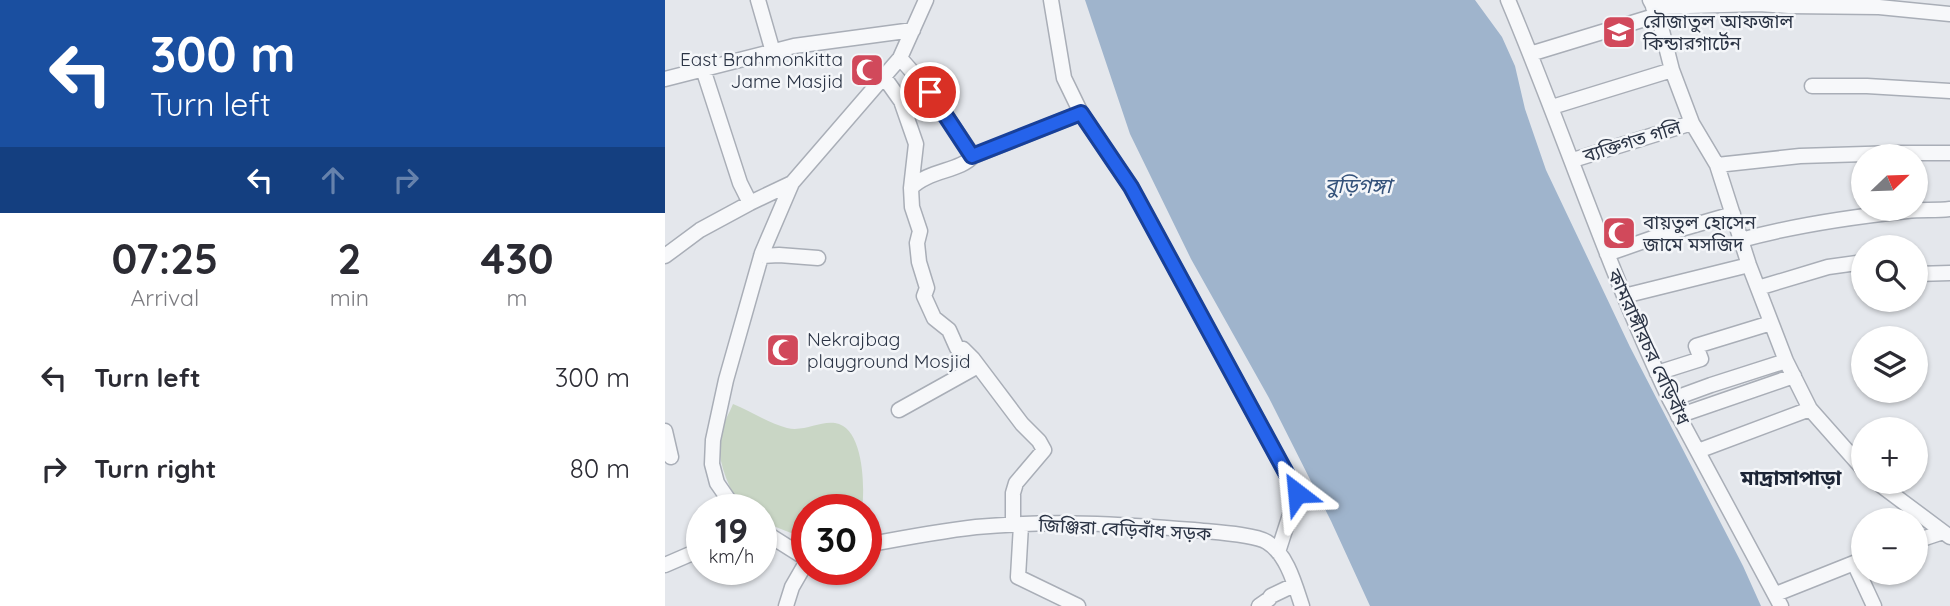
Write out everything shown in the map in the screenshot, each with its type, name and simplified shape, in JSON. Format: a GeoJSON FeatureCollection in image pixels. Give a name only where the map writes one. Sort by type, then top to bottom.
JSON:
{"type":"FeatureCollection","features":[{"type":"Feature","properties":{"kind":"street"},"geometry":{"type":"LineString","coordinates":[[758,0],[773,52]]}},
{"type":"Feature","properties":{"kind":"street"},"geometry":{"type":"LineString","coordinates":[[725,494],[717,483],[712,464],[713,440],[726,380],[761,256],[792,183],[899,58],[926,0]]}},
{"type":"Feature","properties":{"kind":"street"},"geometry":{"type":"LineString","coordinates":[[1051,0],[1063,78],[1081,113],[1131,187],[1297,493],[1278,552],[1302,606]]}},
{"type":"Feature","properties":{"kind":"street","name":"কামরাঙ্গীরচর বেড়িবাঁধ"},"geometry":{"type":"LineString","coordinates":[[1508,0],[1573,160],[1607,254],[1657,373],[1779,600]]}},
{"type":"Feature","properties":{"kind":"street"},"geometry":{"type":"LineString","coordinates":[[1530,54],[1654,8],[1759,4],[1901,5],[1950,14]]}},
{"type":"Feature","properties":{"kind":"street"},"geometry":{"type":"LineString","coordinates":[[1654,8],[1672,70],[1692,123],[1717,165],[1749,265],[1786,361],[1810,409],[1851,455]]}},
{"type":"Feature","properties":{"kind":"street"},"geometry":{"type":"LineString","coordinates":[[665,79],[794,47],[912,30]]}},
{"type":"Feature","properties":{"kind":"street"},"geometry":{"type":"LineString","coordinates":[[899,58],[930,92],[972,156]]}},
{"type":"Feature","properties":{"kind":"street"},"geometry":{"type":"LineString","coordinates":[[703,69],[740,183],[750,203]]}},
{"type":"Feature","properties":{"kind":"street"},"geometry":{"type":"LineString","coordinates":[[1552,107],[1672,70]]}},
{"type":"Feature","properties":{"kind":"street"},"geometry":{"type":"LineString","coordinates":[[884,78],[901,101],[916,144],[911,188],[912,207],[920,230],[917,243],[919,262],[927,288],[924,296],[926,301],[934,318],[949,330],[957,348],[963,349],[978,366],[1044,450],[1016,483],[1013,492],[1018,577],[1078,606]]}},
{"type":"Feature","properties":{"kind":"street"},"geometry":{"type":"LineString","coordinates":[[1812,86],[1950,91]]}},
{"type":"Feature","properties":{"kind":"street"},"geometry":{"type":"LineString","coordinates":[[911,188],[921,180],[955,167],[972,156],[1081,113]]}},
{"type":"Feature","properties":{"kind":"street","name":"ব্যক্তিগত গলি"},"geometry":{"type":"LineString","coordinates":[[1573,160],[1692,123]]}},
{"type":"Feature","properties":{"kind":"street"},"geometry":{"type":"LineString","coordinates":[[1717,165],[1800,156],[1950,153]]}},
{"type":"Feature","properties":{"kind":"street"},"geometry":{"type":"LineString","coordinates":[[665,256],[700,230],[792,183]]}},
{"type":"Feature","properties":{"kind":"street"},"geometry":{"type":"LineString","coordinates":[[1741,240],[1818,223],[1909,211],[1950,209]]}},
{"type":"Feature","properties":{"kind":"street"},"geometry":{"type":"LineString","coordinates":[[1607,254],[1733,214]]}},
{"type":"Feature","properties":{"kind":"street"},"geometry":{"type":"LineString","coordinates":[[761,256],[818,258]]}},
{"type":"Feature","properties":{"kind":"street"},"geometry":{"type":"LineString","coordinates":[[1758,288],[1828,267],[1851,264]]}},
{"type":"Feature","properties":{"kind":"street"},"geometry":{"type":"LineString","coordinates":[[1624,296],[1749,265]]}},
{"type":"Feature","properties":{"kind":"street"},"geometry":{"type":"LineString","coordinates":[[1928,274],[1950,273]]}},
{"type":"Feature","properties":{"kind":"street"},"geometry":{"type":"LineString","coordinates":[[1657,373],[1701,359],[1696,346],[1771,324]]}},
{"type":"Feature","properties":{"kind":"street"},"geometry":{"type":"LineString","coordinates":[[1670,400],[1786,361]]}},
{"type":"Feature","properties":{"kind":"street"},"geometry":{"type":"LineString","coordinates":[[899,410],[978,366]]}},
{"type":"Feature","properties":{"kind":"street"},"geometry":{"type":"LineString","coordinates":[[1678,416],[1794,376]]}},
{"type":"Feature","properties":{"kind":"street"},"geometry":{"type":"LineString","coordinates":[[1698,451],[1810,409]]}},
{"type":"Feature","properties":{"kind":"street"},"geometry":{"type":"LineString","coordinates":[[665,431],[671,457]]}},
{"type":"Feature","properties":{"kind":"street"},"geometry":{"type":"LineString","coordinates":[[1893,494],[1947,534]]}},
{"type":"Feature","properties":{"kind":"street","name":"জিঞ্জিরা বেড়িবাঁধ সড়ক"},"geometry":{"type":"LineString","coordinates":[[882,542],[976,527],[1073,523],[1215,532],[1266,541],[1278,552]]}},
{"type":"Feature","properties":{"kind":"street"},"geometry":{"type":"LineString","coordinates":[[1928,538],[1947,534]]}},
{"type":"Feature","properties":{"kind":"street"},"geometry":{"type":"LineString","coordinates":[[665,565],[686,556]]}},
{"type":"Feature","properties":{"kind":"street"},"geometry":{"type":"LineString","coordinates":[[1779,600],[1851,565]]}},
{"type":"Feature","properties":{"kind":"street"},"geometry":{"type":"LineString","coordinates":[[786,606],[793,585]]}},
{"type":"Feature","properties":{"kind":"street"},"geometry":{"type":"LineString","coordinates":[[1259,606],[1271,596],[1294,585]]}},
{"type":"Feature","properties":{"kind":"street"},"geometry":{"type":"LineString","coordinates":[[1867,585],[1874,606]]}},
{"type":"Feature","properties":{"kind":"green space"},"geometry":{"type":"Polygon","coordinates":[[[733,404],[787,428],[799,429],[829,423],[845,427],[852,435],[861,460],[863,494],[791,494],[791,533],[777,527],[777,494],[733,494],[720,455],[722,428],[733,404]]]}},
{"type":"Feature","properties":{"kind":"water","name":"বুড়িগঙ্গা"},"geometry":{"type":"Polygon","coordinates":[[[1085,0],[1475,0],[1502,37],[1515,66],[1525,109],[1546,170],[1630,347],[1761,606],[1370,606],[1269,398],[1191,259],[1130,134],[1085,0]]]}},
{"type":"Feature","properties":{"kind":"place","name":"রৌজাতুল আফজাল কিন্ডারগার্টেন"},"geometry":{"type":"Point","coordinates":[1619,32]}},
{"type":"Feature","properties":{"kind":"place","name":"East Brahmonkitta Jame Masjid"},"geometry":{"type":"Point","coordinates":[867,70]}},
{"type":"Feature","properties":{"kind":"place","name":"বায়তুল হোসেন জামে মসজিদ"},"geometry":{"type":"Point","coordinates":[1619,233]}},
{"type":"Feature","properties":{"kind":"place","name":"Nekrajbag playground Mosjid"},"geometry":{"type":"Point","coordinates":[783,350]}},
{"type":"Feature","properties":{"kind":"district","name":"মাদ্রাসাপাড়া"},"geometry":{"type":"Point","coordinates":[1791,478]}},
{"type":"Feature","properties":{"kind":"route"},"geometry":{"type":"LineString","coordinates":[[930,92],[972,156],[1081,113],[1131,187],[1297,493]]}}]}
